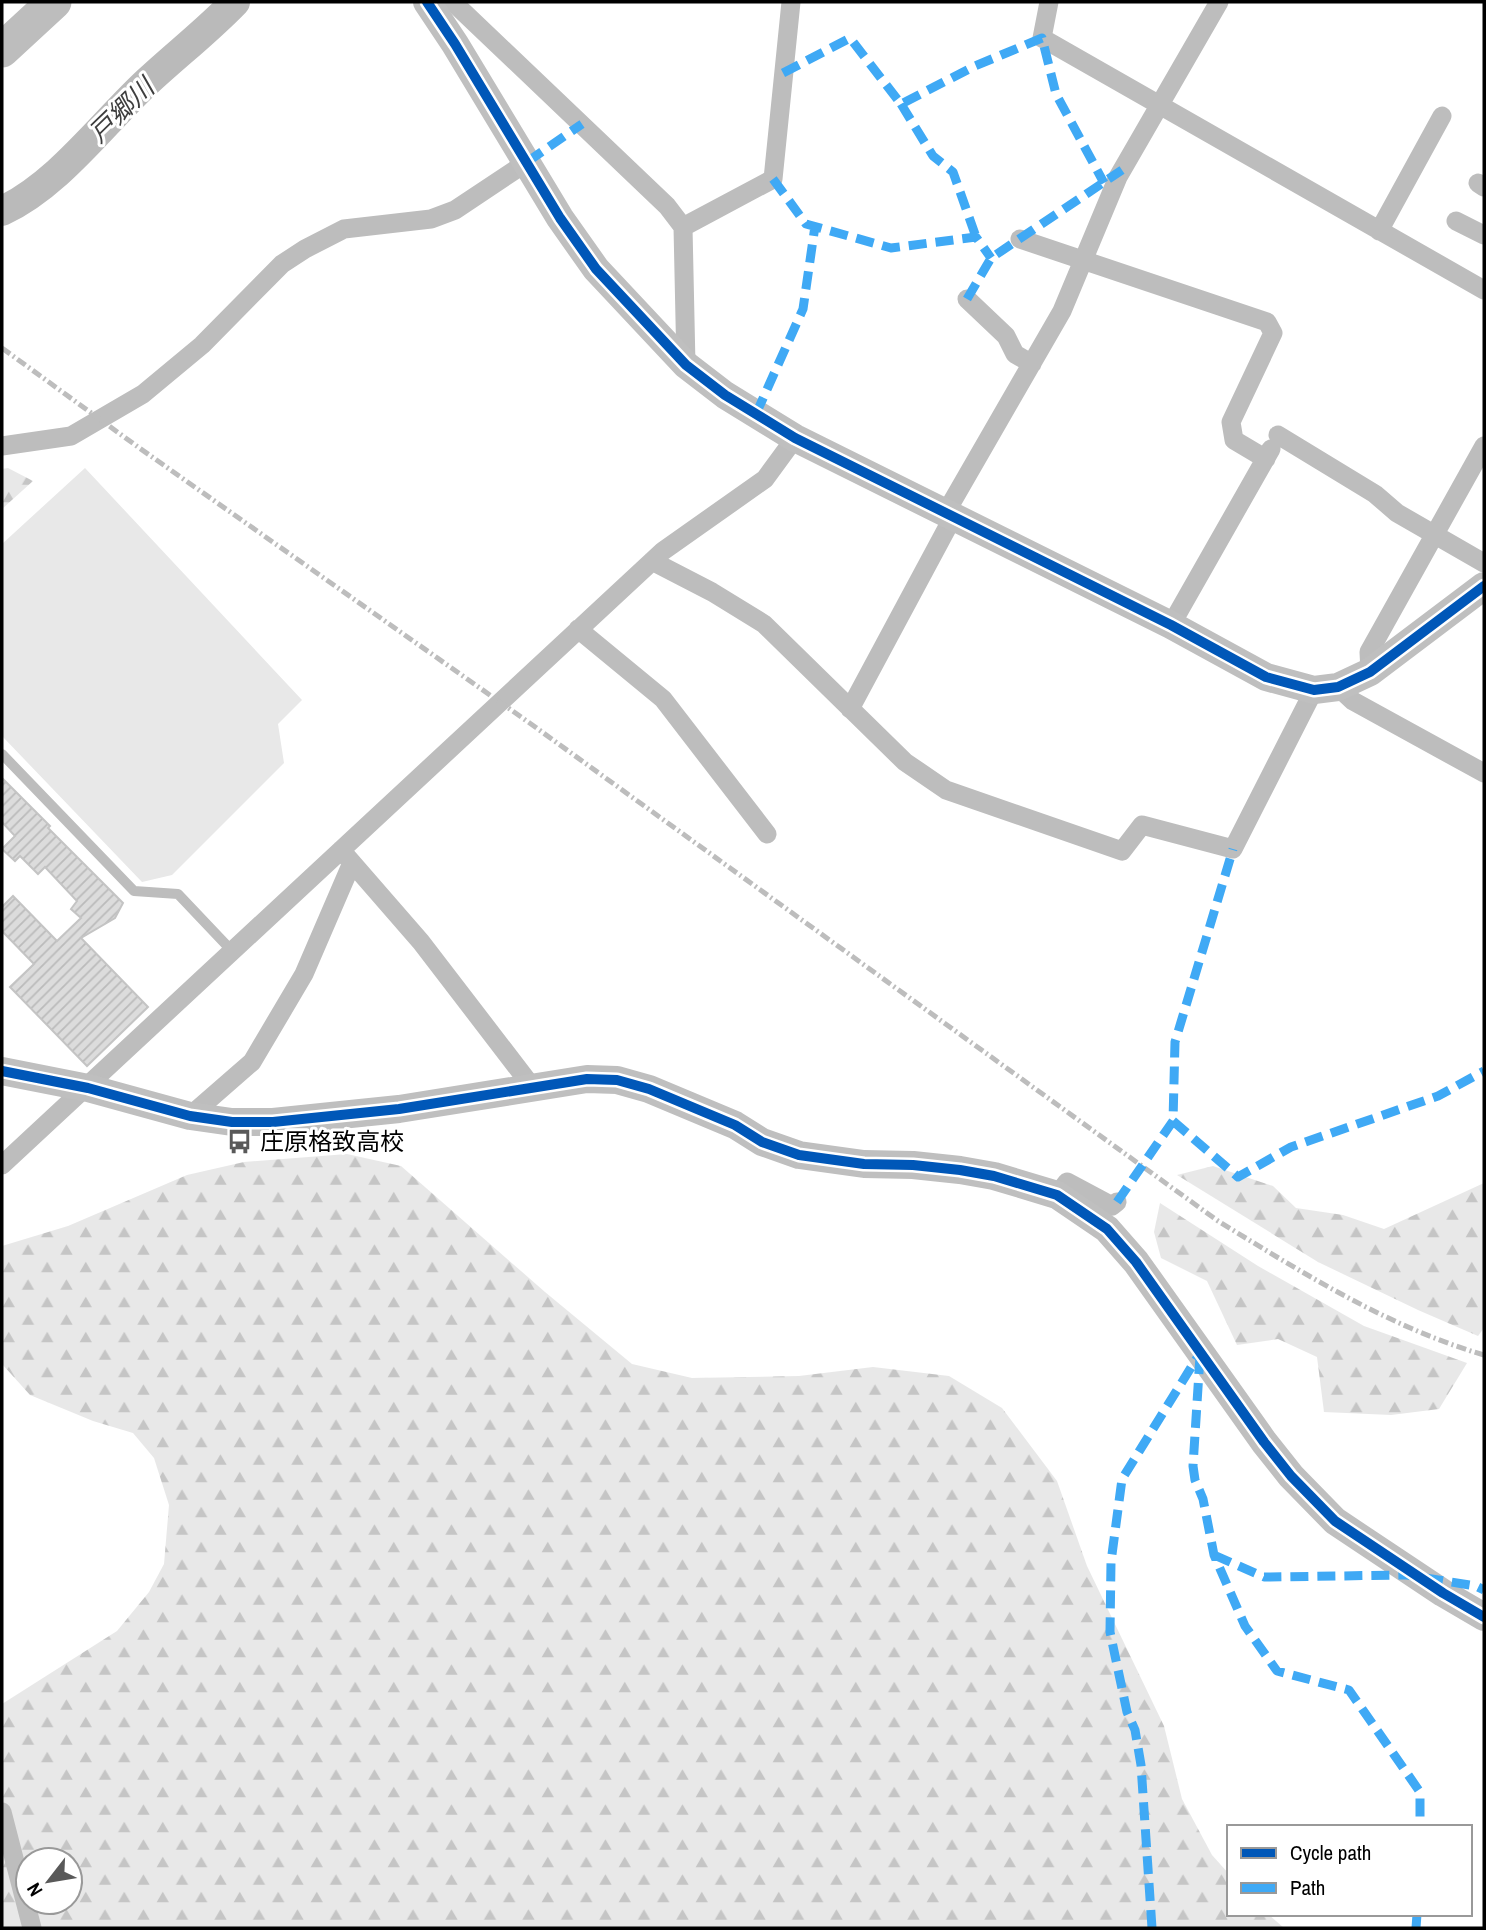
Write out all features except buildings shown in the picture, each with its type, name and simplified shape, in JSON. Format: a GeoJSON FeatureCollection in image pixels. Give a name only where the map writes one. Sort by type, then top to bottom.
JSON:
{"type":"FeatureCollection","features":[{"type":"Feature","properties":{"kind":"highway"},"geometry":{"type":"LineString","coordinates":[[2,50],[54,2]]}},
{"type":"Feature","properties":{"kind":"street"},"geometry":{"type":"LineString","coordinates":[[427,2],[560,218],[596,269],[686,365],[725,395],[795,438],[1171,625],[1266,677],[1326,689],[1484,773]]}},
{"type":"Feature","properties":{"kind":"street"},"geometry":{"type":"LineString","coordinates":[[453,2],[667,206],[682,227],[686,365]]}},
{"type":"Feature","properties":{"kind":"street"},"geometry":{"type":"LineString","coordinates":[[682,227],[773,179],[791,2]]}},
{"type":"Feature","properties":{"kind":"street"},"geometry":{"type":"LineString","coordinates":[[1049,2],[1042,38],[1484,290]]}},
{"type":"Feature","properties":{"kind":"street"},"geometry":{"type":"LineString","coordinates":[[850,709],[949,515],[1062,311],[1118,177],[1219,2]]}},
{"type":"Feature","properties":{"kind":"street"},"geometry":{"type":"LineString","coordinates":[[1379,231],[1442,116]]}},
{"type":"Feature","properties":{"kind":"street"},"geometry":{"type":"LineString","coordinates":[[2,446],[71,436],[143,394],[202,345],[282,264],[305,249],[344,229],[431,219],[455,210],[527,162]]}},
{"type":"Feature","properties":{"kind":"street"},"geometry":{"type":"LineString","coordinates":[[1456,220],[1484,235]]}},
{"type":"Feature","properties":{"kind":"street"},"geometry":{"type":"LineString","coordinates":[[1020,239],[1267,322],[1273,333],[1231,422],[1234,440],[1266,459]]}},
{"type":"Feature","properties":{"kind":"street"},"geometry":{"type":"LineString","coordinates":[[967,299],[1006,336],[1015,354],[1032,364]]}},
{"type":"Feature","properties":{"kind":"street"},"geometry":{"type":"LineString","coordinates":[[1171,625],[1282,429],[1376,494],[1397,513],[1484,563]]}},
{"type":"Feature","properties":{"kind":"street"},"geometry":{"type":"LineString","coordinates":[[2,1165],[233,951],[346,858],[475,723],[652,561],[765,480],[795,438]]}},
{"type":"Feature","properties":{"kind":"street"},"geometry":{"type":"LineString","coordinates":[[1370,672],[1369,652],[1484,446]]}},
{"type":"Feature","properties":{"kind":"street"},"geometry":{"type":"LineString","coordinates":[[652,561],[712,592],[764,624],[905,762],[946,790],[1122,851],[1142,825],[1233,849],[1326,689],[1370,672],[1484,586]]}},
{"type":"Feature","properties":{"kind":"street"},"geometry":{"type":"LineString","coordinates":[[578,629],[663,699],[767,834]]}},
{"type":"Feature","properties":{"kind":"street"},"geometry":{"type":"LineString","coordinates":[[346,858],[421,942],[533,1088]]}},
{"type":"Feature","properties":{"kind":"street"},"geometry":{"type":"LineString","coordinates":[[190,1116],[252,1062],[304,974],[346,858]]}},
{"type":"Feature","properties":{"kind":"street"},"geometry":{"type":"LineString","coordinates":[[2,1070],[88,1088],[190,1116],[232,1122],[273,1122],[399,1109],[587,1079],[617,1080],[649,1088],[735,1125],[762,1142],[799,1155],[864,1164],[960,1170],[994,1176],[1057,1195],[1107,1230],[1136,1262],[1264,1442],[1291,1476],[1335,1521],[1443,1593],[1484,1616]]}},
{"type":"Feature","properties":{"kind":"street"},"geometry":{"type":"LineString","coordinates":[[1057,1195],[1067,1182],[1112,1206],[1117,1202]]}},
{"type":"Feature","properties":{"kind":"street"},"geometry":{"type":"LineString","coordinates":[[2,1812],[32,1928]]}},
{"type":"Feature","properties":{"kind":"lane"},"geometry":{"type":"LineString","coordinates":[[2,754],[134,891],[178,894],[233,951]]}},
{"type":"Feature","properties":{"kind":"green space"},"geometry":{"type":"Polygon","coordinates":[[[8,468],[33,481],[2,509],[2,469],[8,468]]]}},
{"type":"Feature","properties":{"kind":"green space"},"geometry":{"type":"Polygon","coordinates":[[[85,468],[302,700],[278,724],[284,763],[172,875],[142,882],[2,736],[2,544],[85,468]]]}},
{"type":"Feature","properties":{"kind":"green space"},"geometry":{"type":"Polygon","coordinates":[[[347,1154],[401,1166],[632,1364],[692,1378],[799,1376],[873,1367],[949,1376],[1002,1408],[1057,1481],[1087,1566],[1164,1726],[1182,1799],[1212,1855],[1227,1872],[1227,1916],[1270,1916],[1284,1928],[2,1928],[2,1704],[117,1631],[149,1592],[164,1564],[169,1505],[154,1458],[133,1433],[93,1421],[30,1395],[2,1364],[2,1246],[68,1226],[187,1175],[244,1162],[347,1154]]]}},
{"type":"Feature","properties":{"kind":"green space"},"geometry":{"type":"Polygon","coordinates":[[[1213,1166],[1273,1186],[1296,1208],[1343,1215],[1384,1229],[1484,1183],[1484,1328],[1478,1336],[1318,1262],[1177,1175],[1213,1166]]]}},
{"type":"Feature","properties":{"kind":"green space"},"geometry":{"type":"Polygon","coordinates":[[[1160,1203],[1258,1266],[1364,1326],[1467,1363],[1439,1409],[1391,1415],[1324,1412],[1317,1357],[1278,1339],[1237,1345],[1207,1281],[1161,1258],[1154,1232],[1160,1203]]]}},
{"type":"Feature","properties":{"kind":"waterway","name":"戸郷川"},"geometry":{"type":"LineString","coordinates":[[2,211],[22,200],[61,170],[147,82],[235,2]]}},
{"type":"Feature","properties":{"kind":"railway"},"geometry":{"type":"LineString","coordinates":[[2,348],[531,724],[1218,1221],[1314,1279],[1380,1314],[1414,1330],[1484,1355]]}},
{"type":"Feature","properties":{"kind":"marked path"},"geometry":{"type":"LineString","coordinates":[[783,73],[850,38],[901,104],[975,66],[1042,38],[1056,94],[1104,183]]}},
{"type":"Feature","properties":{"kind":"marked path"},"geometry":{"type":"LineString","coordinates":[[901,104],[933,156],[953,172],[976,237]]}},
{"type":"Feature","properties":{"kind":"marked path"},"geometry":{"type":"LineString","coordinates":[[527,162],[582,124]]}},
{"type":"Feature","properties":{"kind":"marked path"},"geometry":{"type":"LineString","coordinates":[[967,299],[991,258],[1122,170]]}},
{"type":"Feature","properties":{"kind":"marked path"},"geometry":{"type":"LineString","coordinates":[[773,179],[806,224],[891,248],[976,237],[991,258]]}},
{"type":"Feature","properties":{"kind":"marked path"},"geometry":{"type":"LineString","coordinates":[[756,414],[803,309],[815,226]]}},
{"type":"Feature","properties":{"kind":"marked path"},"geometry":{"type":"LineString","coordinates":[[1117,1202],[1173,1121],[1175,1042],[1233,849]]}},
{"type":"Feature","properties":{"kind":"marked path"},"geometry":{"type":"LineString","coordinates":[[1173,1121],[1238,1177],[1291,1147],[1438,1096],[1484,1071]]}},
{"type":"Feature","properties":{"kind":"marked path"},"geometry":{"type":"LineString","coordinates":[[1152,1928],[1141,1765],[1135,1730],[1127,1712],[1110,1632],[1111,1562],[1122,1479],[1200,1353]]}},
{"type":"Feature","properties":{"kind":"marked path"},"geometry":{"type":"LineString","coordinates":[[1200,1356],[1193,1466],[1195,1480],[1203,1499],[1214,1555],[1245,1626],[1277,1671],[1349,1690],[1420,1792],[1420,1825]]}},
{"type":"Feature","properties":{"kind":"marked path"},"geometry":{"type":"LineString","coordinates":[[1214,1555],[1264,1577],[1407,1575],[1476,1586],[1484,1590]]}},
{"type":"Feature","properties":{"kind":"marked path"},"geometry":{"type":"LineString","coordinates":[[1416,1928],[1417,1916]]}},
{"type":"Feature","properties":{"kind":"cycle path"},"geometry":{"type":"LineString","coordinates":[[427,2],[560,218],[596,269],[686,365],[725,395],[795,438],[1171,625],[1266,677],[1314,690],[1338,687],[1370,672],[1484,586]]}},
{"type":"Feature","properties":{"kind":"cycle path"},"geometry":{"type":"LineString","coordinates":[[2,1071],[88,1088],[190,1116],[232,1122],[273,1122],[399,1109],[587,1079],[617,1080],[649,1089],[735,1125],[762,1142],[799,1155],[864,1164],[960,1170],[994,1176],[1057,1195],[1107,1229],[1136,1262],[1264,1442],[1291,1476],[1335,1521],[1484,1617]]}},
{"type":"Feature","properties":{"kind":"place","name":"庄原格致高校"},"geometry":{"type":"Point","coordinates":[240,1141]}}]}
